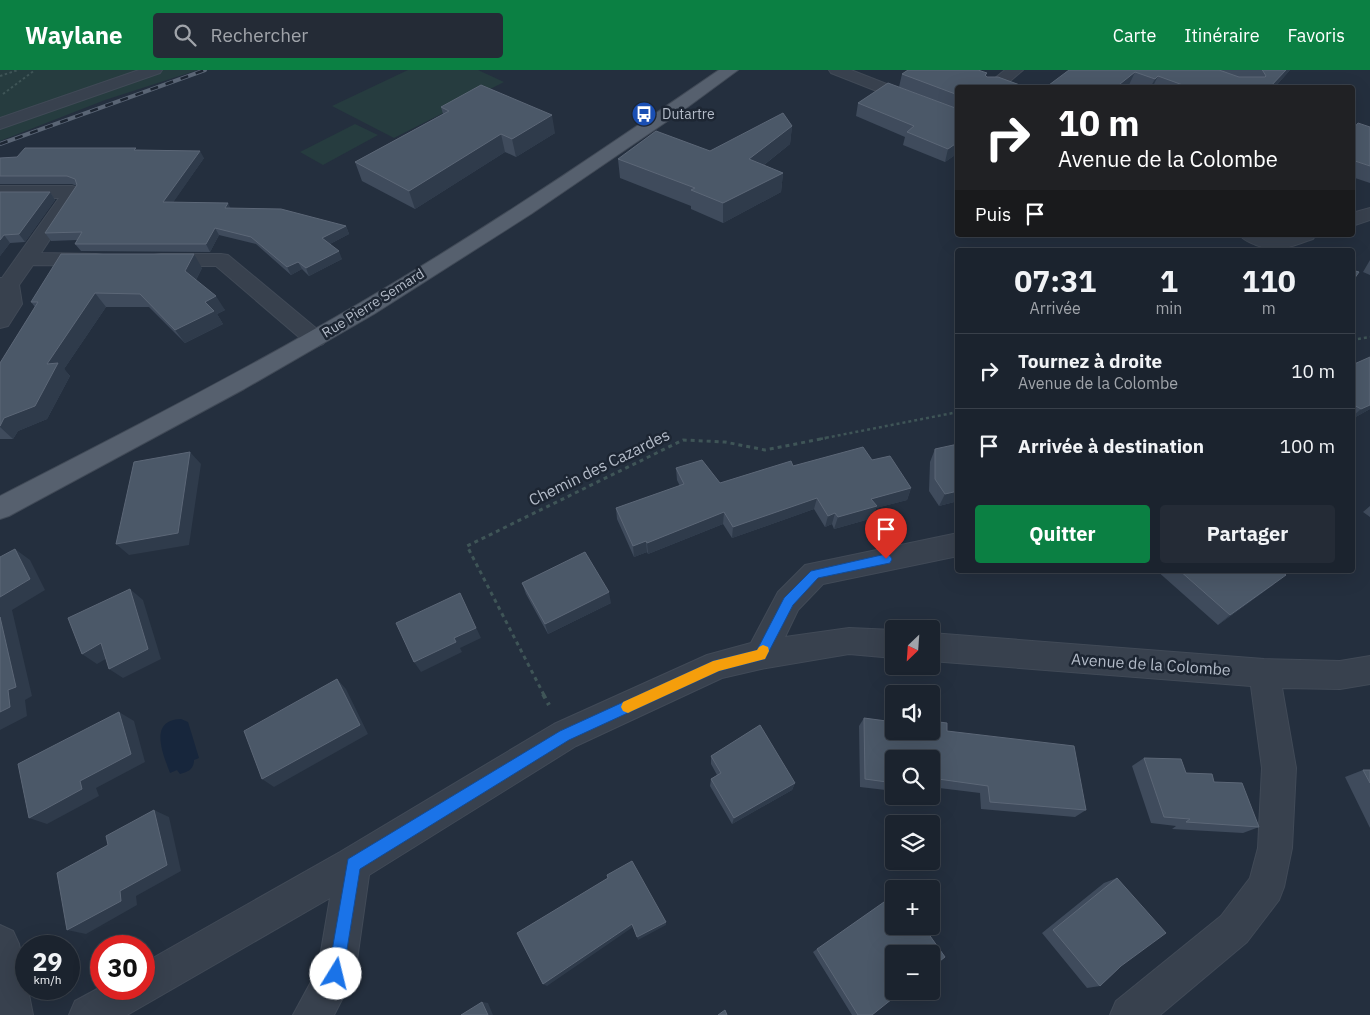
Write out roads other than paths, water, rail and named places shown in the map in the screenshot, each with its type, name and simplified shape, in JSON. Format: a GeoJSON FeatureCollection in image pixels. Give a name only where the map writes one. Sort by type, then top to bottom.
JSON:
{"type":"FeatureCollection","features":[{"type":"Feature","properties":{"kind":"main road","name":"Rue Pierre Semard"},"geometry":{"type":"LineString","coordinates":[[0,508],[176,417],[315,339],[587,169],[730,70]]}},
{"type":"Feature","properties":{"kind":"street"},"geometry":{"type":"LineString","coordinates":[[0,124],[154,70]]}},
{"type":"Feature","properties":{"kind":"street"},"geometry":{"type":"LineString","coordinates":[[837,70],[955,116]]}},
{"type":"Feature","properties":{"kind":"street"},"geometry":{"type":"LineString","coordinates":[[995,85],[1015,70]]}},
{"type":"Feature","properties":{"kind":"street"},"geometry":{"type":"LineString","coordinates":[[0,192],[72,192],[27,260],[4,285],[11,304],[0,321]]}},
{"type":"Feature","properties":{"kind":"street"},"geometry":{"type":"LineString","coordinates":[[1355,219],[1370,214]]}},
{"type":"Feature","properties":{"kind":"street"},"geometry":{"type":"LineString","coordinates":[[1255,237],[1275,245],[1300,237]]}},
{"type":"Feature","properties":{"kind":"street"},"geometry":{"type":"LineString","coordinates":[[27,260],[115,260]]}},
{"type":"Feature","properties":{"kind":"street"},"geometry":{"type":"LineString","coordinates":[[144,260],[221,260],[315,339]]}},
{"type":"Feature","properties":{"kind":"street"},"geometry":{"type":"LineString","coordinates":[[761,655],[788,601],[815,574],[955,545]]}},
{"type":"Feature","properties":{"kind":"street"},"geometry":{"type":"LineString","coordinates":[[155,978],[353,865],[565,735],[718,665],[761,655],[849,641],[885,643]]}},
{"type":"Feature","properties":{"kind":"street","name":"Avenue de la Colombe"},"geometry":{"type":"LineString","coordinates":[[940,648],[1264,673],[1340,676],[1370,670]]}},
{"type":"Feature","properties":{"kind":"street"},"geometry":{"type":"LineString","coordinates":[[1130,1015],[1234,929],[1266,887],[1275,848],[1279,768],[1264,673]]}},
{"type":"Feature","properties":{"kind":"street"},"geometry":{"type":"LineString","coordinates":[[313,1015],[336,974],[353,865]]}},
{"type":"Feature","properties":{"kind":"street"},"geometry":{"type":"LineString","coordinates":[[0,944],[13,1015]]}},
{"type":"Feature","properties":{"kind":"street"},"geometry":{"type":"LineString","coordinates":[[89,1015],[116,1000]]}},
{"type":"Feature","properties":{"kind":"water"},"geometry":{"type":"Polygon","coordinates":[[[181,719],[188,722],[199,758],[194,760],[193,766],[188,771],[180,774],[177,770],[170,773],[160,739],[161,732],[164,725],[181,719]]]}},
{"type":"Feature","properties":{"kind":"railway"},"geometry":{"type":"LineString","coordinates":[[0,144],[205,70]]}},
{"type":"Feature","properties":{"kind":"place","name":"Dutartre"},"geometry":{"type":"Point","coordinates":[644,114]}}]}
